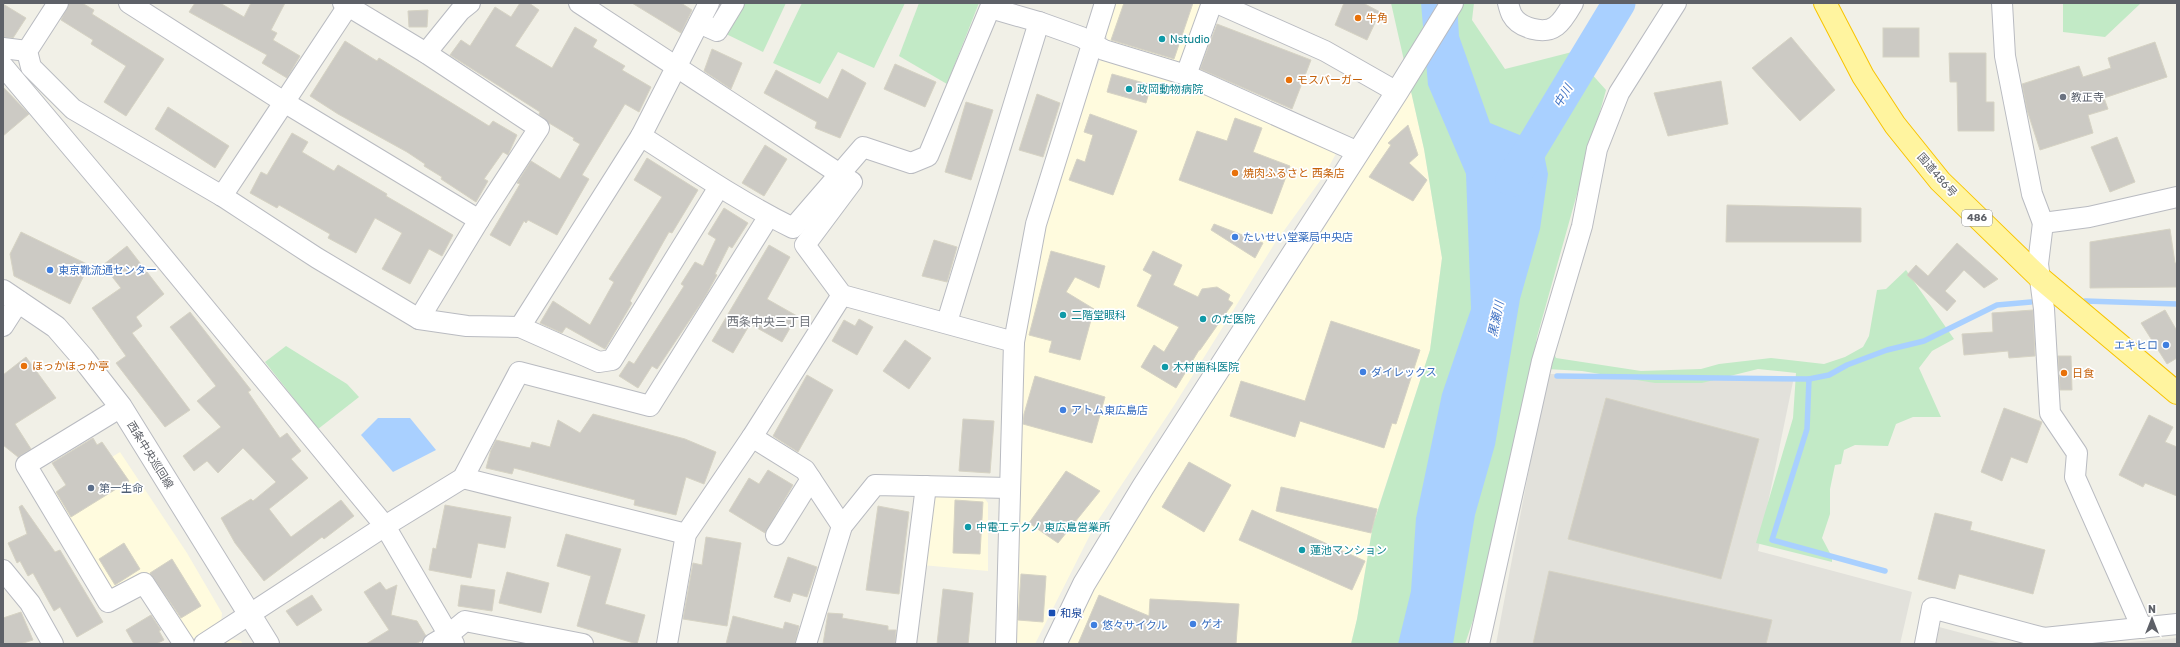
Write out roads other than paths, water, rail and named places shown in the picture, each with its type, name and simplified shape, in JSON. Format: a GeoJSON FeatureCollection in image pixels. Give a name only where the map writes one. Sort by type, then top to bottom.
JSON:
{"type":"FeatureCollection","features":[{"type":"Feature","properties":{"kind":"highway","name":"国道486号"},"geometry":{"type":"LineString","coordinates":[[1825,3],[1863,76],[1895,125],[1940,181],[2040,278],[2177,393]]}},
{"type":"Feature","properties":{"kind":"street"},"geometry":{"type":"LineString","coordinates":[[58,3],[27,51],[31,67],[73,109],[222,196],[317,258],[419,319],[467,326],[520,327],[599,362],[612,360],[719,187]]}},
{"type":"Feature","properties":{"kind":"street"},"geometry":{"type":"LineString","coordinates":[[129,3],[284,102],[479,220]]}},
{"type":"Feature","properties":{"kind":"street"},"geometry":{"type":"LineString","coordinates":[[426,53],[460,11],[470,3]]}},
{"type":"Feature","properties":{"kind":"street"},"geometry":{"type":"LineString","coordinates":[[579,3],[852,182],[805,245],[842,295],[947,322],[1014,342]]}},
{"type":"Feature","properties":{"kind":"street"},"geometry":{"type":"LineString","coordinates":[[520,327],[641,136],[710,3]]}},
{"type":"Feature","properties":{"kind":"street"},"geometry":{"type":"LineString","coordinates":[[700,23],[717,31],[734,3]]}},
{"type":"Feature","properties":{"kind":"street"},"geometry":{"type":"LineString","coordinates":[[1006,644],[1014,342],[1036,224],[1105,3]]}},
{"type":"Feature","properties":{"kind":"street"},"geometry":{"type":"LineString","coordinates":[[1186,74],[1212,3]]}},
{"type":"Feature","properties":{"kind":"street"},"geometry":{"type":"LineString","coordinates":[[1217,3],[1325,51],[1397,92]]}},
{"type":"Feature","properties":{"kind":"street"},"geometry":{"type":"LineString","coordinates":[[1055,644],[1084,584],[1143,486],[1397,92],[1414,62],[1452,3]]}},
{"type":"Feature","properties":{"kind":"street"},"geometry":{"type":"LineString","coordinates":[[1508,3],[1512,16],[1529,28],[1542,30],[1556,26],[1573,3]]}},
{"type":"Feature","properties":{"kind":"street"},"geometry":{"type":"LineString","coordinates":[[1479,644],[1542,361],[1582,226],[1597,149],[1619,93],[1676,3]]}},
{"type":"Feature","properties":{"kind":"street"},"geometry":{"type":"LineString","coordinates":[[2002,3],[2005,56],[2032,194],[2043,222],[2038,264],[2044,309],[2050,413],[2077,453],[2075,477],[2142,628]]}},
{"type":"Feature","properties":{"kind":"street"},"geometry":{"type":"LineString","coordinates":[[222,196],[346,5],[426,53],[539,128],[479,220],[419,319]]}},
{"type":"Feature","properties":{"kind":"street"},"geometry":{"type":"LineString","coordinates":[[641,136],[719,187],[793,228],[842,175],[863,148],[911,164],[928,156],[990,6],[1039,22],[1092,42],[1104,50],[1186,74],[1358,152]]}},
{"type":"Feature","properties":{"kind":"street"},"geometry":{"type":"LineString","coordinates":[[947,322],[1039,22]]}},
{"type":"Feature","properties":{"kind":"street"},"geometry":{"type":"LineString","coordinates":[[3,48],[27,51]]}},
{"type":"Feature","properties":{"kind":"street"},"geometry":{"type":"LineString","coordinates":[[3,66],[116,200],[384,526],[445,641],[465,621],[583,644]]}},
{"type":"Feature","properties":{"kind":"street"},"geometry":{"type":"LineString","coordinates":[[2043,222],[2089,217],[2177,197]]}},
{"type":"Feature","properties":{"kind":"street"},"geometry":{"type":"LineString","coordinates":[[204,644],[384,526],[463,478],[519,372],[650,406],[769,216]]}},
{"type":"Feature","properties":{"kind":"street"},"geometry":{"type":"LineString","coordinates":[[667,644],[686,534],[752,437],[842,295]]}},
{"type":"Feature","properties":{"kind":"street"},"geometry":{"type":"LineString","coordinates":[[3,326],[11,296]]}},
{"type":"Feature","properties":{"kind":"street","name":"西条中央巡回線"},"geometry":{"type":"LineString","coordinates":[[11,296],[56,326],[120,407],[268,644]]}},
{"type":"Feature","properties":{"kind":"street"},"geometry":{"type":"LineString","coordinates":[[120,407],[26,465],[108,602],[144,583],[184,644]]}},
{"type":"Feature","properties":{"kind":"street"},"geometry":{"type":"LineString","coordinates":[[752,437],[805,470],[842,526]]}},
{"type":"Feature","properties":{"kind":"street"},"geometry":{"type":"LineString","coordinates":[[463,478],[686,534]]}},
{"type":"Feature","properties":{"kind":"street"},"geometry":{"type":"LineString","coordinates":[[776,535],[811,479]]}},
{"type":"Feature","properties":{"kind":"street"},"geometry":{"type":"LineString","coordinates":[[806,644],[842,526],[875,485],[1009,488]]}},
{"type":"Feature","properties":{"kind":"street"},"geometry":{"type":"LineString","coordinates":[[906,644],[926,486]]}},
{"type":"Feature","properties":{"kind":"street"},"geometry":{"type":"LineString","coordinates":[[3,570],[30,603],[53,644]]}},
{"type":"Feature","properties":{"kind":"street"},"geometry":{"type":"LineString","coordinates":[[1926,644],[1932,608],[2044,638],[2177,624]]}},
{"type":"Feature","properties":{"kind":"water","name":"黒瀬川"},"geometry":{"type":"Polygon","coordinates":[[[1421,3],[1457,3],[1459,36],[1490,123],[1542,144],[1548,174],[1540,229],[1520,299],[1495,445],[1475,515],[1453,644],[1398,644],[1411,591],[1416,518],[1442,394],[1471,309],[1466,174],[1428,85],[1421,3]]]}},
{"type":"Feature","properties":{"kind":"water"},"geometry":{"type":"Polygon","coordinates":[[[378,418],[410,418],[436,450],[393,472],[361,435],[378,418]]]}},
{"type":"Feature","properties":{"kind":"waterway","name":"中川"},"geometry":{"type":"LineString","coordinates":[[1512,180],[1619,3]]}},
{"type":"Feature","properties":{"kind":"waterway"},"geometry":{"type":"LineString","coordinates":[[2085,301],[2177,304]]}},
{"type":"Feature","properties":{"kind":"waterway"},"geometry":{"type":"LineString","coordinates":[[1557,376],[1809,379],[1829,375],[1847,365],[1887,350],[1924,341],[1997,305],[2031,302]]}},
{"type":"Feature","properties":{"kind":"waterway"},"geometry":{"type":"LineString","coordinates":[[1809,379],[1807,429],[1772,540],[1885,571]]}},
{"type":"Feature","properties":{"kind":"place","name":"牛角"},"geometry":{"type":"Point","coordinates":[1358,18]}},
{"type":"Feature","properties":{"kind":"place","name":"Nstudio"},"geometry":{"type":"Point","coordinates":[1162,39]}},
{"type":"Feature","properties":{"kind":"place","name":"モスバーガー"},"geometry":{"type":"Point","coordinates":[1289,80]}},
{"type":"Feature","properties":{"kind":"place","name":"政岡動物病院"},"geometry":{"type":"Point","coordinates":[1129,89]}},
{"type":"Feature","properties":{"kind":"place","name":"教正寺"},"geometry":{"type":"Point","coordinates":[2063,97]}},
{"type":"Feature","properties":{"kind":"place","name":"焼肉ふるさと 西条店"},"geometry":{"type":"Point","coordinates":[1235,173]}},
{"type":"Feature","properties":{"kind":"place","name":"たいせい堂薬局中央店"},"geometry":{"type":"Point","coordinates":[1235,237]}},
{"type":"Feature","properties":{"kind":"place","name":"東京靴流通センター"},"geometry":{"type":"Point","coordinates":[50,270]}},
{"type":"Feature","properties":{"kind":"place","name":"二階堂眼科"},"geometry":{"type":"Point","coordinates":[1063,315]}},
{"type":"Feature","properties":{"kind":"place","name":"のだ医院"},"geometry":{"type":"Point","coordinates":[1203,319]}},
{"type":"Feature","properties":{"kind":"place","name":"エキヒロ"},"geometry":{"type":"Point","coordinates":[2166,345]}},
{"type":"Feature","properties":{"kind":"place","name":"ほっかほっか亭"},"geometry":{"type":"Point","coordinates":[24,366]}},
{"type":"Feature","properties":{"kind":"place","name":"木村歯科医院"},"geometry":{"type":"Point","coordinates":[1165,367]}},
{"type":"Feature","properties":{"kind":"place","name":"ダイレックス"},"geometry":{"type":"Point","coordinates":[1363,372]}},
{"type":"Feature","properties":{"kind":"place","name":"日食"},"geometry":{"type":"Point","coordinates":[2064,373]}},
{"type":"Feature","properties":{"kind":"place","name":"アトム東広島店"},"geometry":{"type":"Point","coordinates":[1063,410]}},
{"type":"Feature","properties":{"kind":"place","name":"第一生命"},"geometry":{"type":"Point","coordinates":[91,488]}},
{"type":"Feature","properties":{"kind":"place","name":"中電工テクノ 東広島営業所"},"geometry":{"type":"Point","coordinates":[968,527]}},
{"type":"Feature","properties":{"kind":"place","name":"蓮池マンション"},"geometry":{"type":"Point","coordinates":[1302,550]}},
{"type":"Feature","properties":{"kind":"place","name":"和泉"},"geometry":{"type":"Point","coordinates":[1052,613]}},
{"type":"Feature","properties":{"kind":"place","name":"ゲオ"},"geometry":{"type":"Point","coordinates":[1193,624]}},
{"type":"Feature","properties":{"kind":"place","name":"悠々サイクル"},"geometry":{"type":"Point","coordinates":[1094,625]}},
{"type":"Feature","properties":{"kind":"district","name":"西条中央三丁目"},"geometry":{"type":"Point","coordinates":[769,322]}}]}
